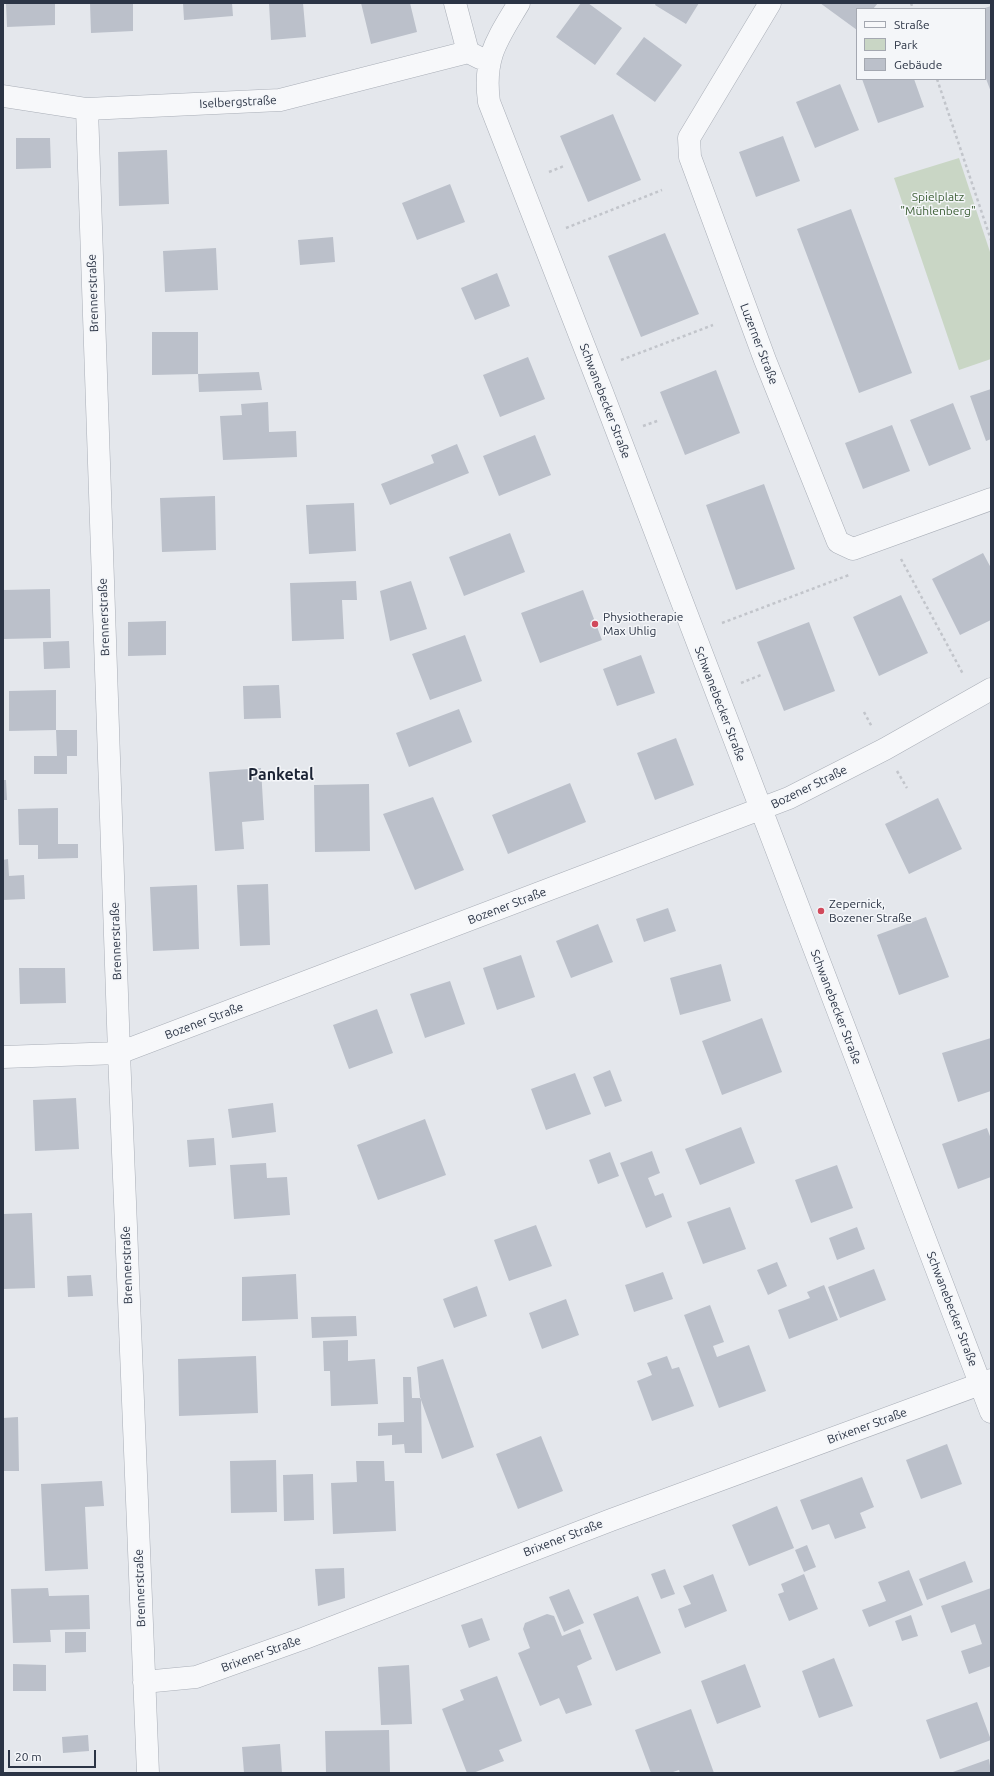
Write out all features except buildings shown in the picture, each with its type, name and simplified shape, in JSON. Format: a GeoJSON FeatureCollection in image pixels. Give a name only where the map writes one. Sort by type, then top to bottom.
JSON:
{"type":"FeatureCollection","features":[{"type":"Feature","properties":{"kind":"street"},"geometry":{"type":"LineString","coordinates":[[454,3],[468,52],[488,63]]}},
{"type":"Feature","properties":{"kind":"street","name":"Schwanebecker Straße"},"geometry":{"type":"LineString","coordinates":[[519,3],[502,32],[488,63],[486,83],[489,102],[760,810],[986,1382],[991,1412]]}},
{"type":"Feature","properties":{"kind":"street","name":"Luzerner Straße"},"geometry":{"type":"LineString","coordinates":[[770,3],[689,138],[690,156],[765,360],[838,542],[853,549],[991,499]]}},
{"type":"Feature","properties":{"kind":"street","name":"Iselbergstraße"},"geometry":{"type":"LineString","coordinates":[[3,96],[87,109],[280,100],[468,52]]}},
{"type":"Feature","properties":{"kind":"street","name":"Brennerstraße"},"geometry":{"type":"LineString","coordinates":[[87,109],[119,1053],[148,1773]]}},
{"type":"Feature","properties":{"kind":"street","name":"Bozener Straße"},"geometry":{"type":"LineString","coordinates":[[3,1057],[119,1053],[789,798],[885,749],[983,693]]}},
{"type":"Feature","properties":{"kind":"street","name":"Brixener Straße"},"geometry":{"type":"LineString","coordinates":[[144,1682],[196,1677],[239,1662],[611,1520],[986,1382]]}},
{"type":"Feature","properties":{"kind":"path"},"geometry":{"type":"LineString","coordinates":[[937,80],[991,240]]}},
{"type":"Feature","properties":{"kind":"path"},"geometry":{"type":"LineString","coordinates":[[549,172],[564,166]]}},
{"type":"Feature","properties":{"kind":"path"},"geometry":{"type":"LineString","coordinates":[[541,237],[662,190]]}},
{"type":"Feature","properties":{"kind":"path"},"geometry":{"type":"LineString","coordinates":[[621,360],[713,325]]}},
{"type":"Feature","properties":{"kind":"path"},"geometry":{"type":"LineString","coordinates":[[899,557],[983,693]]}},
{"type":"Feature","properties":{"kind":"path"},"geometry":{"type":"LineString","coordinates":[[722,623],[852,574]]}},
{"type":"Feature","properties":{"kind":"green space","name":"Spielplatz \"Mühlenberg\""},"geometry":{"type":"Polygon","coordinates":[[[959,158],[991,255],[991,359],[959,370],[894,178],[959,158]]]}},
{"type":"Feature","properties":{"kind":"place","name":"Physiotherapie Max Uhlig"},"geometry":{"type":"Point","coordinates":[595,624]}},
{"type":"Feature","properties":{"kind":"place","name":"Zepernick, Bozener Straße"},"geometry":{"type":"Point","coordinates":[821,911]}},
{"type":"Feature","properties":{"kind":"district","name":"Panketal"},"geometry":{"type":"Point","coordinates":[281,775]}}]}
